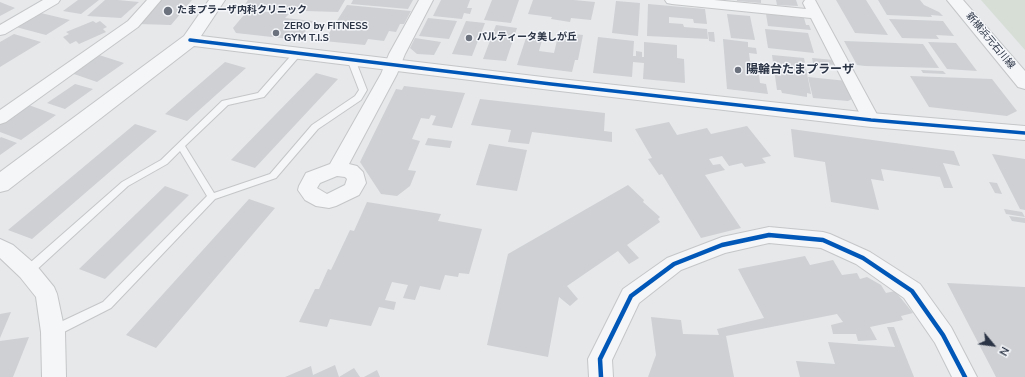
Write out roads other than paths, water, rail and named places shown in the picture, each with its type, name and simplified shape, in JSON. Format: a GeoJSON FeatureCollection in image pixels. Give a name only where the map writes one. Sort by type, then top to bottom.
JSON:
{"type":"FeatureCollection","features":[{"type":"Feature","properties":{"kind":"street"},"geometry":{"type":"LineString","coordinates":[[0,31],[53,0]]}},
{"type":"Feature","properties":{"kind":"street"},"geometry":{"type":"LineString","coordinates":[[0,118],[133,24],[154,0]]}},
{"type":"Feature","properties":{"kind":"street"},"geometry":{"type":"LineString","coordinates":[[0,184],[190,40],[217,0]]}},
{"type":"Feature","properties":{"kind":"street"},"geometry":{"type":"LineString","coordinates":[[337,169],[426,0]]}},
{"type":"Feature","properties":{"kind":"street"},"geometry":{"type":"LineString","coordinates":[[672,0],[816,14]]}},
{"type":"Feature","properties":{"kind":"street"},"geometry":{"type":"LineString","coordinates":[[808,0],[871,120]]}},
{"type":"Feature","properties":{"kind":"street","name":"新横浜元石川線"},"geometry":{"type":"LineString","coordinates":[[955,0],[1025,83]]}},
{"type":"Feature","properties":{"kind":"street"},"geometry":{"type":"LineString","coordinates":[[190,40],[871,120],[1025,133]]}},
{"type":"Feature","properties":{"kind":"street"},"geometry":{"type":"LineString","coordinates":[[601,377],[600,360],[631,296],[674,264],[722,245],[769,235],[823,240],[863,258],[912,291],[943,335],[965,377]]}},
{"type":"Feature","properties":{"kind":"street"},"geometry":{"type":"LineString","coordinates":[[0,248],[6,251],[28,271],[46,294],[53,332],[54,377]]}},
{"type":"Feature","properties":{"kind":"lane"},"geometry":{"type":"LineString","coordinates":[[28,271],[125,184],[164,162],[225,103],[261,94],[299,52]]}},
{"type":"Feature","properties":{"kind":"lane"},"geometry":{"type":"LineString","coordinates":[[53,332],[107,305],[212,197],[273,176],[315,127],[358,98],[363,90],[351,59]]}},
{"type":"Feature","properties":{"kind":"lane"},"geometry":{"type":"LineString","coordinates":[[181,146],[212,197]]}},
{"type":"Feature","properties":{"kind":"place","name":"たまプラーザ内科クリニック"},"geometry":{"type":"Point","coordinates":[168,11]}},
{"type":"Feature","properties":{"kind":"place","name":"ZERO by FITNESS GYM T.I.S"},"geometry":{"type":"Point","coordinates":[276,33]}},
{"type":"Feature","properties":{"kind":"place","name":"パルティータ美しが丘"},"geometry":{"type":"Point","coordinates":[469,38]}},
{"type":"Feature","properties":{"kind":"place","name":"陽輪台たまプラーザ"},"geometry":{"type":"Point","coordinates":[738,70]}}]}
